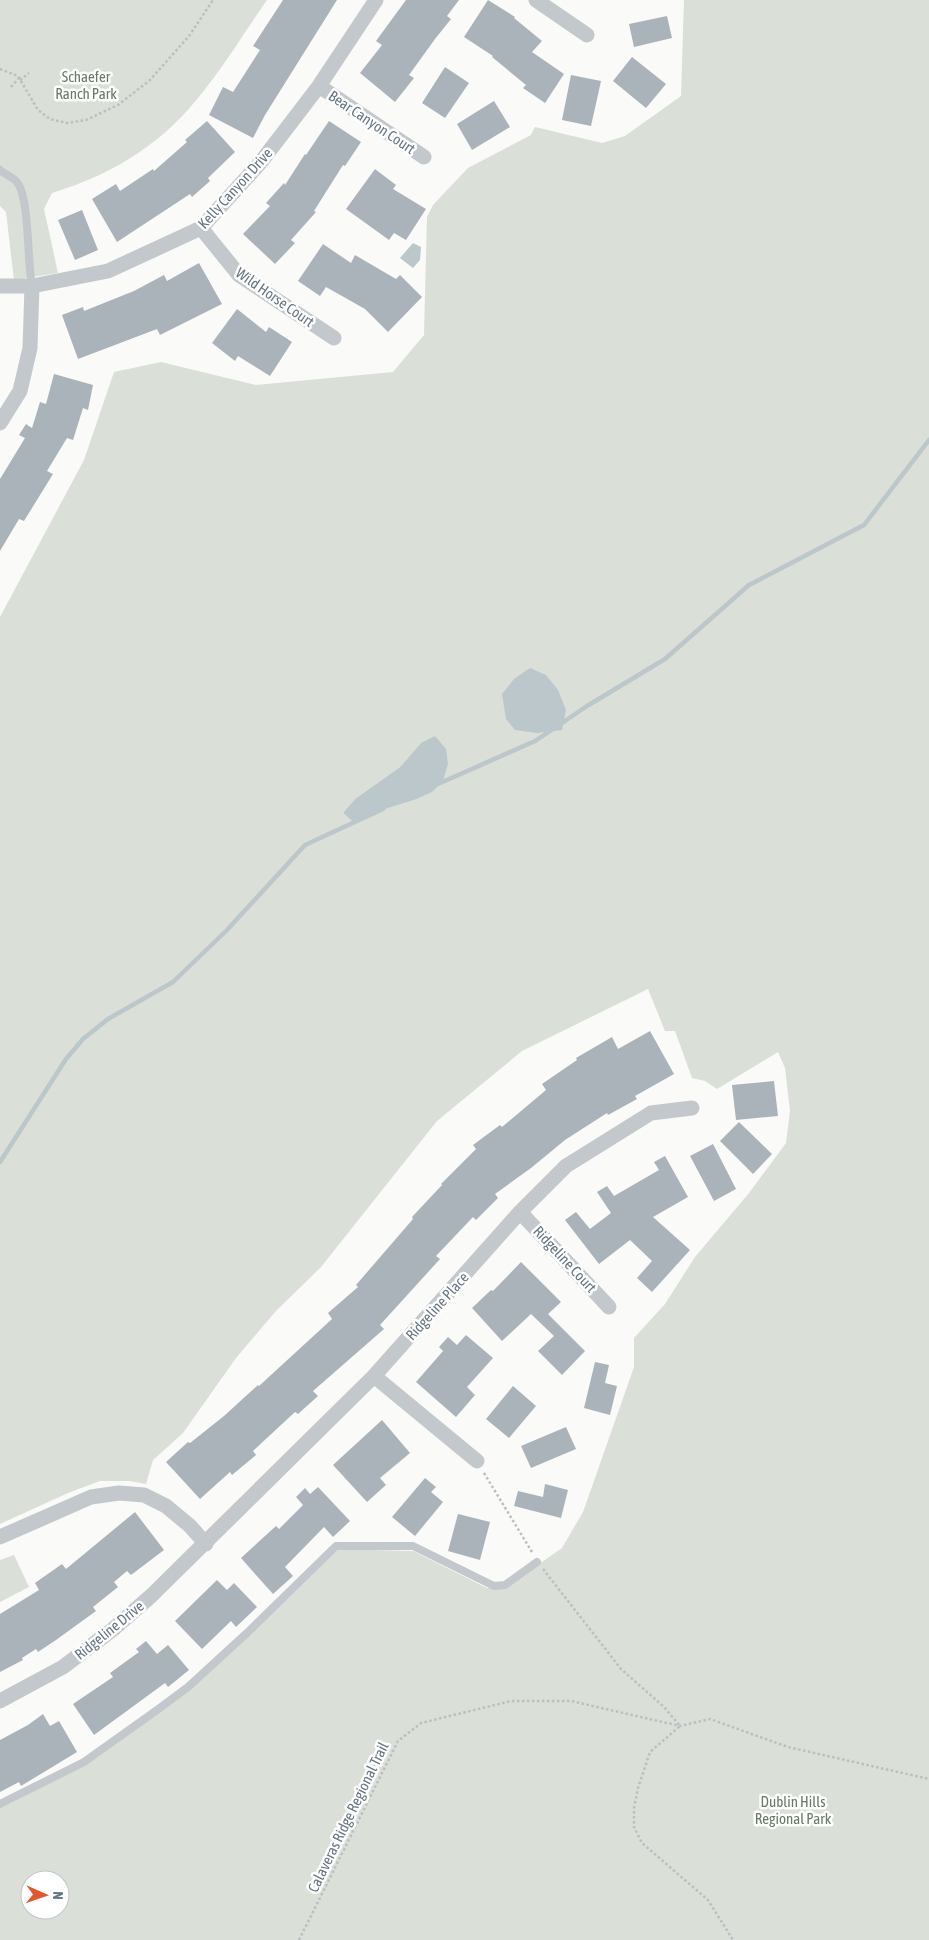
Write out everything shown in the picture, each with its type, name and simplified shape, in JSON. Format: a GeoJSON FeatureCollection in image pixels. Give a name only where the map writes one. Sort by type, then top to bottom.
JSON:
{"type":"FeatureCollection","features":[{"type":"Feature","properties":{"kind":"street","name":"Kelly Canyon Drive"},"geometry":{"type":"LineString","coordinates":[[0,286],[32,286],[108,271],[201,228],[260,164],[319,86],[376,0]]}},
{"type":"Feature","properties":{"kind":"street"},"geometry":{"type":"LineString","coordinates":[[536,0],[587,35]]}},
{"type":"Feature","properties":{"kind":"street","name":"Bear Canyon Court"},"geometry":{"type":"LineString","coordinates":[[319,86],[424,157]]}},
{"type":"Feature","properties":{"kind":"street","name":"Wild Horse Court"},"geometry":{"type":"LineString","coordinates":[[201,228],[238,275],[334,338]]}},
{"type":"Feature","properties":{"kind":"street"},"geometry":{"type":"LineString","coordinates":[[0,423],[20,391],[30,348],[32,286]]}},
{"type":"Feature","properties":{"kind":"street","name":"Ridgeline Place"},"geometry":{"type":"LineString","coordinates":[[206,1544],[374,1376],[520,1212],[566,1166],[651,1113],[692,1108]]}},
{"type":"Feature","properties":{"kind":"street","name":"Ridgeline Court"},"geometry":{"type":"LineString","coordinates":[[520,1212],[609,1307]]}},
{"type":"Feature","properties":{"kind":"street"},"geometry":{"type":"LineString","coordinates":[[374,1376],[477,1461]]}},
{"type":"Feature","properties":{"kind":"street"},"geometry":{"type":"LineString","coordinates":[[0,1537],[91,1497],[119,1493],[144,1495],[166,1506],[190,1526],[206,1544]]}},
{"type":"Feature","properties":{"kind":"street","name":"Ridgeline Drive"},"geometry":{"type":"LineString","coordinates":[[0,1701],[63,1666],[112,1630],[152,1596],[206,1544]]}},
{"type":"Feature","properties":{"kind":"lane"},"geometry":{"type":"LineString","coordinates":[[0,170],[18,182],[24,198],[29,271],[32,286]]}},
{"type":"Feature","properties":{"kind":"lane"},"geometry":{"type":"LineString","coordinates":[[0,1804],[84,1762],[188,1687],[248,1632],[336,1546],[412,1546],[494,1586],[505,1585],[537,1562]]}},
{"type":"Feature","properties":{"kind":"path"},"geometry":{"type":"LineString","coordinates":[[0,69],[18,76],[38,110],[50,118],[67,123],[86,120],[118,105],[150,80],[189,36],[213,0]]}},
{"type":"Feature","properties":{"kind":"path"},"geometry":{"type":"LineString","coordinates":[[11,87],[29,73]]}},
{"type":"Feature","properties":{"kind":"path"},"geometry":{"type":"LineString","coordinates":[[477,1461],[537,1562],[621,1669],[664,1708],[680,1726],[650,1752],[636,1795],[634,1827],[642,1843],[708,1900],[733,1940]]}},
{"type":"Feature","properties":{"kind":"path","name":"Calaveras Ridge Regional Trail"},"geometry":{"type":"LineString","coordinates":[[299,1940],[398,1741],[421,1723],[511,1701],[571,1701],[680,1726],[710,1719],[788,1747],[929,1778]]}},
{"type":"Feature","properties":{"kind":"green space","name":"Schaefer Ranch Park"},"geometry":{"type":"Polygon","coordinates":[[[0,0],[267,0],[211,82],[179,120],[131,158],[76,185],[52,193],[44,209],[58,273],[14,280],[6,212],[0,206],[0,0]]]}},
{"type":"Feature","properties":{"kind":"green space","name":"Dublin Hills Regional Park"},"geometry":{"type":"Polygon","coordinates":[[[684,0],[929,0],[929,1940],[0,1940],[0,1807],[98,1757],[157,1713],[334,1549],[413,1551],[487,1588],[498,1588],[509,1585],[562,1548],[583,1512],[634,1367],[634,1338],[665,1304],[695,1257],[749,1193],[786,1143],[790,1111],[785,1068],[778,1052],[717,1089],[705,1081],[692,1078],[675,1031],[665,1031],[648,989],[522,1051],[437,1121],[321,1267],[276,1311],[236,1358],[183,1433],[153,1460],[146,1484],[129,1481],[100,1481],[68,1493],[0,1524],[0,617],[84,460],[114,372],[161,362],[256,385],[393,372],[424,335],[427,217],[433,205],[468,168],[531,135],[535,127],[602,143],[625,136],[681,96],[684,0]],[[421,743],[400,767],[355,799],[343,813],[353,822],[369,814],[414,800],[421,743]]]}},
{"type":"Feature","properties":{"kind":"green space"},"geometry":{"type":"Polygon","coordinates":[[[14,1555],[29,1587],[0,1602],[0,1560],[14,1555]]]}},
{"type":"Feature","properties":{"kind":"shaded area"},"geometry":{"type":"Polygon","coordinates":[[[413,243],[421,247],[420,260],[413,268],[400,258],[413,243]]]}},
{"type":"Feature","properties":{"kind":"shaded area"},"geometry":{"type":"Polygon","coordinates":[[[530,668],[546,675],[558,690],[566,710],[562,730],[537,733],[515,730],[506,719],[502,694],[514,679],[530,668]]]}},
{"type":"Feature","properties":{"kind":"shaded area"},"geometry":{"type":"Polygon","coordinates":[[[435,736],[446,749],[448,764],[443,781],[432,792],[414,800],[369,814],[353,822],[343,813],[355,799],[400,767],[421,743],[435,736]]]}},
{"type":"Feature","properties":{"kind":"building"},"geometry":{"type":"Polygon","coordinates":[[[283,0],[337,0],[265,115],[253,138],[209,115],[223,87],[233,92],[260,50],[253,46],[283,0]]]}},
{"type":"Feature","properties":{"kind":"building"},"geometry":{"type":"Polygon","coordinates":[[[406,0],[459,0],[447,16],[451,19],[409,75],[414,78],[395,102],[360,73],[382,45],[376,41],[406,0]]]}},
{"type":"Feature","properties":{"kind":"building"},"geometry":{"type":"Polygon","coordinates":[[[488,0],[515,17],[542,41],[532,52],[564,74],[545,103],[523,88],[526,85],[493,56],[464,37],[488,0]]]}},
{"type":"Feature","properties":{"kind":"building"},"geometry":{"type":"Polygon","coordinates":[[[667,16],[672,38],[634,47],[629,24],[667,16]]]}},
{"type":"Feature","properties":{"kind":"building"},"geometry":{"type":"Polygon","coordinates":[[[632,57],[666,84],[646,108],[613,81],[632,57]]]}},
{"type":"Feature","properties":{"kind":"building"},"geometry":{"type":"Polygon","coordinates":[[[445,67],[469,83],[445,118],[422,103],[445,67]]]}},
{"type":"Feature","properties":{"kind":"building"},"geometry":{"type":"Polygon","coordinates":[[[571,75],[601,81],[591,126],[562,120],[571,75]]]}},
{"type":"Feature","properties":{"kind":"building"},"geometry":{"type":"Polygon","coordinates":[[[494,101],[510,127],[472,150],[457,124],[494,101]]]}},
{"type":"Feature","properties":{"kind":"building"},"geometry":{"type":"Polygon","coordinates":[[[207,121],[235,152],[208,178],[210,181],[192,197],[190,194],[117,242],[92,199],[116,184],[120,191],[153,169],[154,171],[187,142],[185,140],[207,121]]]}},
{"type":"Feature","properties":{"kind":"building"},"geometry":{"type":"Polygon","coordinates":[[[329,121],[361,142],[345,166],[343,165],[314,211],[316,212],[291,240],[295,243],[275,264],[243,234],[270,206],[266,203],[284,183],[285,185],[329,121]]]}},
{"type":"Feature","properties":{"kind":"building"},"geometry":{"type":"Polygon","coordinates":[[[375,169],[396,185],[393,189],[426,209],[406,240],[394,233],[389,240],[346,209],[375,169]]]}},
{"type":"Feature","properties":{"kind":"building"},"geometry":{"type":"Polygon","coordinates":[[[82,210],[98,250],[75,260],[58,220],[82,210]]]}},
{"type":"Feature","properties":{"kind":"building"},"geometry":{"type":"Polygon","coordinates":[[[323,244],[351,263],[355,255],[396,279],[400,275],[422,297],[388,332],[365,309],[326,287],[320,296],[298,281],[323,244]]]}},
{"type":"Feature","properties":{"kind":"building"},"geometry":{"type":"Polygon","coordinates":[[[199,263],[222,304],[160,335],[157,329],[78,359],[62,315],[83,307],[84,311],[134,291],[164,275],[167,281],[199,263]]]}},
{"type":"Feature","properties":{"kind":"building"},"geometry":{"type":"Polygon","coordinates":[[[237,309],[266,332],[269,327],[292,342],[270,376],[238,356],[235,361],[212,343],[237,309]]]}},
{"type":"Feature","properties":{"kind":"building"},"geometry":{"type":"Polygon","coordinates":[[[54,374],[93,385],[88,410],[83,408],[73,440],[67,438],[47,471],[53,474],[24,521],[19,519],[0,551],[0,479],[25,438],[19,435],[26,424],[32,428],[40,402],[46,404],[54,374]]]}},
{"type":"Feature","properties":{"kind":"building"},"geometry":{"type":"Polygon","coordinates":[[[650,1031],[674,1074],[635,1096],[637,1099],[608,1115],[607,1113],[565,1140],[495,1194],[498,1198],[476,1220],[473,1217],[436,1256],[440,1259],[380,1325],[384,1329],[313,1391],[318,1396],[298,1414],[295,1412],[253,1451],[256,1455],[232,1475],[230,1472],[200,1499],[166,1462],[188,1442],[190,1443],[259,1386],[332,1319],[328,1313],[358,1287],[356,1285],[413,1219],[412,1217],[476,1149],[473,1145],[500,1125],[502,1127],[546,1090],[542,1084],[577,1060],[576,1058],[612,1037],[618,1049],[650,1031]]]}},
{"type":"Feature","properties":{"kind":"building"},"geometry":{"type":"Polygon","coordinates":[[[774,1081],[778,1116],[736,1120],[732,1085],[774,1081]]]}},
{"type":"Feature","properties":{"kind":"building"},"geometry":{"type":"Polygon","coordinates":[[[739,1122],[772,1154],[753,1174],[720,1141],[739,1122]]]}},
{"type":"Feature","properties":{"kind":"building"},"geometry":{"type":"Polygon","coordinates":[[[713,1144],[736,1189],[714,1201],[690,1156],[713,1144]]]}},
{"type":"Feature","properties":{"kind":"building"},"geometry":{"type":"Polygon","coordinates":[[[665,1156],[688,1197],[653,1217],[690,1250],[652,1292],[637,1278],[652,1261],[630,1240],[599,1264],[565,1220],[576,1212],[590,1229],[611,1213],[597,1192],[607,1186],[614,1196],[659,1170],[654,1162],[665,1156]]]}},
{"type":"Feature","properties":{"kind":"building"},"geometry":{"type":"Polygon","coordinates":[[[521,1262],[561,1302],[548,1314],[585,1351],[562,1375],[538,1351],[554,1336],[531,1314],[502,1341],[472,1308],[491,1290],[493,1291],[521,1262]]]}},
{"type":"Feature","properties":{"kind":"building"},"geometry":{"type":"Polygon","coordinates":[[[466,1335],[493,1358],[467,1387],[475,1395],[456,1417],[416,1382],[443,1351],[439,1347],[448,1337],[457,1345],[466,1335]]]}},
{"type":"Feature","properties":{"kind":"building"},"geometry":{"type":"Polygon","coordinates":[[[595,1362],[609,1365],[605,1383],[617,1386],[610,1415],[584,1408],[595,1362]]]}},
{"type":"Feature","properties":{"kind":"building"},"geometry":{"type":"Polygon","coordinates":[[[513,1386],[536,1406],[509,1438],[486,1419],[513,1386]]]}},
{"type":"Feature","properties":{"kind":"building"},"geometry":{"type":"Polygon","coordinates":[[[382,1420],[410,1453],[380,1478],[386,1485],[367,1502],[333,1465],[382,1420]]]}},
{"type":"Feature","properties":{"kind":"building"},"geometry":{"type":"Polygon","coordinates":[[[566,1427],[576,1449],[531,1468],[521,1446],[566,1427]]]}},
{"type":"Feature","properties":{"kind":"building"},"geometry":{"type":"Polygon","coordinates":[[[425,1478],[436,1487],[431,1492],[443,1502],[415,1536],[392,1517],[425,1478]]]}},
{"type":"Feature","properties":{"kind":"building"},"geometry":{"type":"Polygon","coordinates":[[[545,1484],[568,1490],[561,1518],[514,1506],[518,1491],[543,1497],[545,1484]]]}},
{"type":"Feature","properties":{"kind":"building"},"geometry":{"type":"Polygon","coordinates":[[[318,1487],[350,1521],[333,1537],[324,1527],[285,1567],[293,1576],[273,1594],[241,1558],[276,1526],[279,1529],[303,1505],[296,1497],[305,1488],[310,1494],[318,1487]]]}},
{"type":"Feature","properties":{"kind":"building"},"geometry":{"type":"Polygon","coordinates":[[[135,1512],[164,1550],[131,1575],[127,1571],[114,1582],[118,1587],[93,1607],[96,1611],[38,1652],[36,1649],[22,1658],[23,1660],[0,1672],[0,1614],[39,1590],[35,1583],[62,1564],[66,1569],[135,1512]]]}},
{"type":"Feature","properties":{"kind":"building"},"geometry":{"type":"Polygon","coordinates":[[[458,1514],[490,1522],[480,1560],[448,1551],[458,1514]]]}},
{"type":"Feature","properties":{"kind":"building"},"geometry":{"type":"Polygon","coordinates":[[[217,1580],[227,1590],[234,1583],[257,1607],[236,1627],[231,1621],[202,1649],[175,1621],[217,1580]]]}},
{"type":"Feature","properties":{"kind":"building"},"geometry":{"type":"Polygon","coordinates":[[[146,1641],[157,1654],[168,1645],[189,1670],[168,1687],[165,1683],[94,1735],[73,1704],[113,1677],[110,1673],[139,1652],[136,1649],[146,1641]]]}},
{"type":"Feature","properties":{"kind":"building"},"geometry":{"type":"Polygon","coordinates":[[[43,1714],[50,1726],[59,1721],[77,1752],[21,1786],[19,1782],[0,1792],[0,1740],[28,1725],[43,1714]]]}},
{"type":"Feature","properties":{"kind":"waterway"},"geometry":{"type":"LineString","coordinates":[[559,725],[665,659],[749,585],[864,525],[929,440]]}},
{"type":"Feature","properties":{"kind":"waterway"},"geometry":{"type":"LineString","coordinates":[[438,784],[535,741],[553,729]]}},
{"type":"Feature","properties":{"kind":"waterway"},"geometry":{"type":"LineString","coordinates":[[0,1162],[66,1059],[83,1039],[108,1019],[173,982],[227,930],[305,845],[383,809]]}}]}
